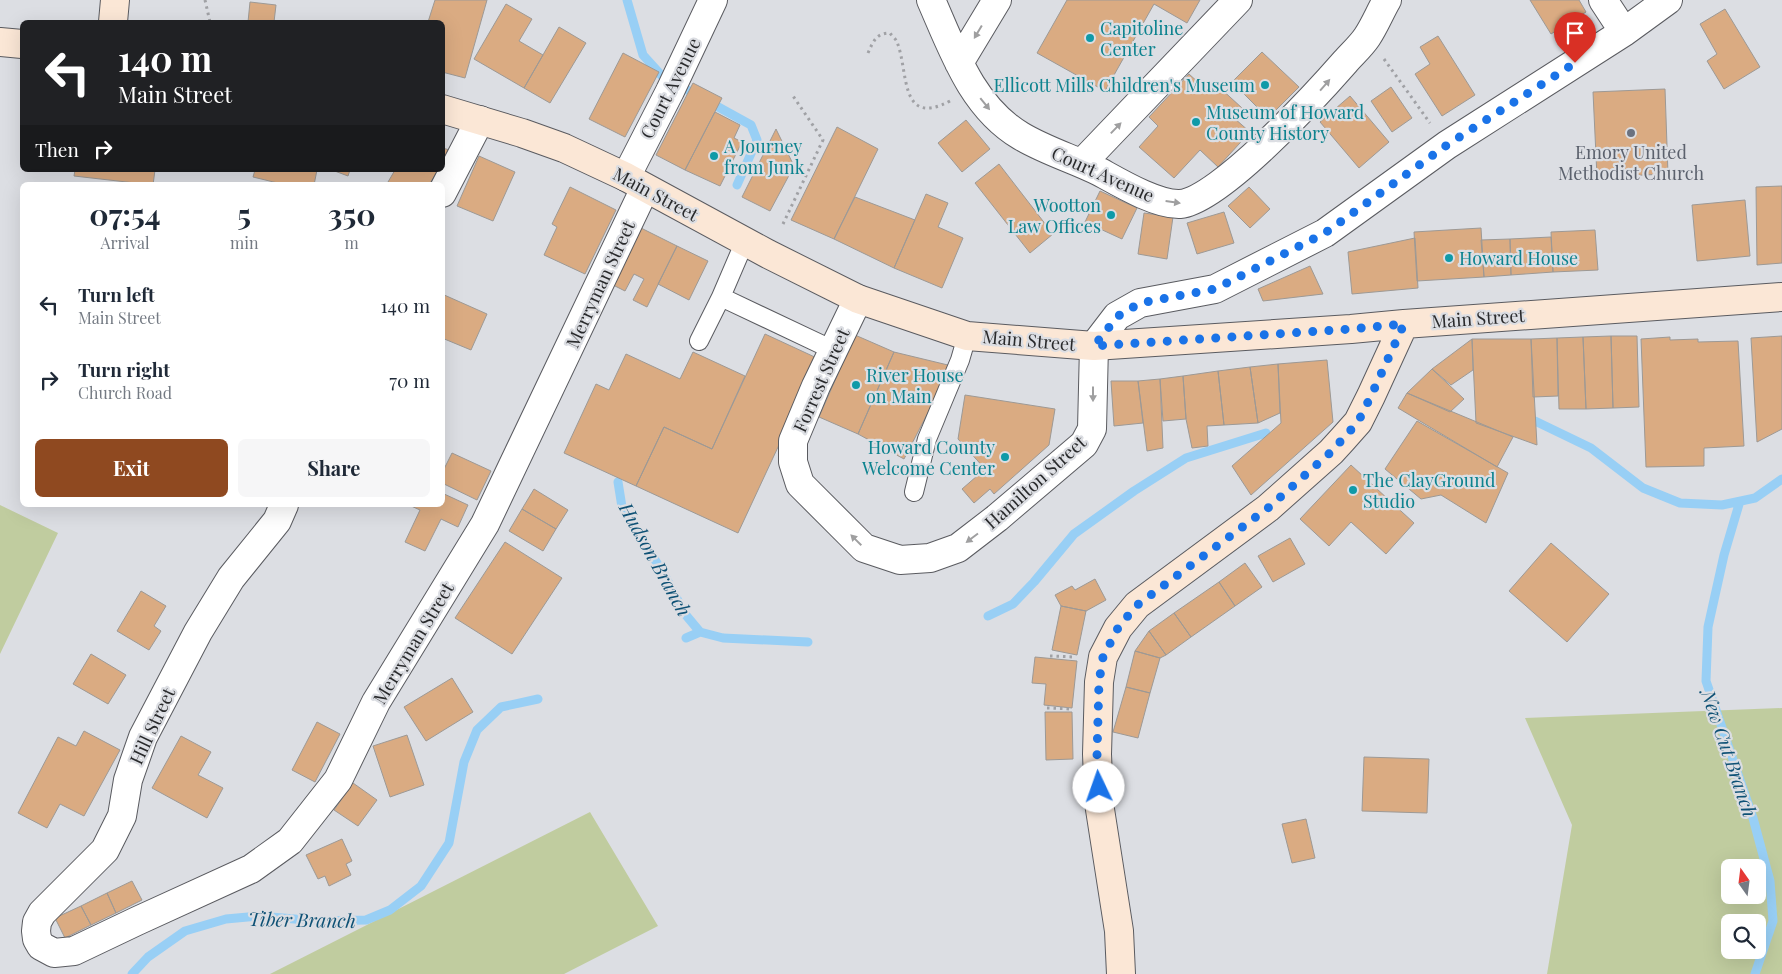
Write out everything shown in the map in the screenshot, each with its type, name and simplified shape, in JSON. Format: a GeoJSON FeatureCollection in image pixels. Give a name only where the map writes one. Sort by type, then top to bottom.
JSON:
{"type":"FeatureCollection","features":[{"type":"Feature","properties":{"kind":"main road"},"geometry":{"type":"LineString","coordinates":[[113,20],[115,0]]}},
{"type":"Feature","properties":{"kind":"main road"},"geometry":{"type":"LineString","coordinates":[[0,42],[20,44]]}},
{"type":"Feature","properties":{"kind":"main road","name":"Main Street"},"geometry":{"type":"LineString","coordinates":[[445,110],[564,148],[636,182],[745,242],[858,299],[967,336],[1094,346],[1341,330],[1782,297]]}},
{"type":"Feature","properties":{"kind":"main road"},"geometry":{"type":"LineString","coordinates":[[1121,974],[1119,931],[1099,803],[1097,754],[1098,691],[1103,657],[1118,628],[1136,606],[1268,508],[1342,440],[1358,422],[1404,324]]}},
{"type":"Feature","properties":{"kind":"street","name":"Court Avenue"},"geometry":{"type":"LineString","coordinates":[[636,182],[670,91],[713,0]]}},
{"type":"Feature","properties":{"kind":"street","name":"Court Avenue"},"geometry":{"type":"LineString","coordinates":[[931,0],[959,63],[984,105],[1004,125],[1040,146],[1082,163],[1153,199],[1180,204],[1203,195],[1232,175],[1312,100],[1367,37],[1387,0]]}},
{"type":"Feature","properties":{"kind":"street"},"geometry":{"type":"LineString","coordinates":[[959,63],[996,0]]}},
{"type":"Feature","properties":{"kind":"street"},"geometry":{"type":"LineString","coordinates":[[1082,163],[1238,0]]}},
{"type":"Feature","properties":{"kind":"street"},"geometry":{"type":"LineString","coordinates":[[1604,0],[1624,32]]}},
{"type":"Feature","properties":{"kind":"street"},"geometry":{"type":"LineString","coordinates":[[1094,346],[1118,316],[1140,303],[1215,289],[1325,233],[1447,145],[1624,32],[1668,0]]}},
{"type":"Feature","properties":{"kind":"street"},"geometry":{"type":"LineString","coordinates":[[445,187],[480,120]]}},
{"type":"Feature","properties":{"kind":"street","name":"Merryman Street"},"geometry":{"type":"LineString","coordinates":[[42,946],[54,953],[74,952],[251,869],[290,841],[338,780],[376,702],[485,524],[636,182]]}},
{"type":"Feature","properties":{"kind":"street","name":"Forrest Street"},"geometry":{"type":"LineString","coordinates":[[858,299],[816,386],[793,441],[793,462],[800,484],[864,548],[900,560]]}},
{"type":"Feature","properties":{"kind":"street","name":"Hamilton Street"},"geometry":{"type":"LineString","coordinates":[[900,560],[930,558],[958,548],[997,518],[1084,444],[1092,430],[1094,346]]}},
{"type":"Feature","properties":{"kind":"street","name":"Hill Street"},"geometry":{"type":"LineString","coordinates":[[42,946],[37,939],[37,922],[42,913],[105,850],[122,816],[128,780],[143,737],[203,624],[231,578],[277,520],[283,507]]}},
{"type":"Feature","properties":{"kind":"lane"},"geometry":{"type":"LineString","coordinates":[[699,341],[745,242]]}},
{"type":"Feature","properties":{"kind":"lane"},"geometry":{"type":"LineString","coordinates":[[720,297],[833,350]]}},
{"type":"Feature","properties":{"kind":"lane"},"geometry":{"type":"LineString","coordinates":[[914,492],[927,439],[960,360],[967,336]]}},
{"type":"Feature","properties":{"kind":"path"},"geometry":{"type":"LineString","coordinates":[[205,0],[210,20]]}},
{"type":"Feature","properties":{"kind":"path"},"geometry":{"type":"LineString","coordinates":[[868,53],[875,38],[882,33],[890,33],[897,41],[909,95],[918,105],[930,109],[954,98]]}},
{"type":"Feature","properties":{"kind":"path"},"geometry":{"type":"LineString","coordinates":[[1367,37],[1447,145]]}},
{"type":"Feature","properties":{"kind":"path"},"geometry":{"type":"LineString","coordinates":[[783,224],[823,140],[793,96]]}},
{"type":"Feature","properties":{"kind":"path"},"geometry":{"type":"LineString","coordinates":[[1050,656],[1080,658]]}},
{"type":"Feature","properties":{"kind":"path"},"geometry":{"type":"LineString","coordinates":[[1047,708],[1075,709]]}},
{"type":"Feature","properties":{"kind":"green space"},"geometry":{"type":"Polygon","coordinates":[[[0,505],[58,533],[0,654],[0,505]]]}},
{"type":"Feature","properties":{"kind":"green space"},"geometry":{"type":"Polygon","coordinates":[[[1782,708],[1782,974],[1547,974],[1572,825],[1525,718],[1782,708]]]}},
{"type":"Feature","properties":{"kind":"green space"},"geometry":{"type":"Polygon","coordinates":[[[590,812],[658,926],[564,974],[270,974],[590,812]]]}},
{"type":"Feature","properties":{"kind":"building"},"geometry":{"type":"Polygon","coordinates":[[[435,0],[487,0],[465,78],[445,73],[445,20],[429,20],[435,0]]]}},
{"type":"Feature","properties":{"kind":"building","name":"Capitoline Center"},"geometry":{"type":"Polygon","coordinates":[[[1067,0],[1200,0],[1187,23],[1154,4],[1105,91],[1037,53],[1067,0]]]}},
{"type":"Feature","properties":{"kind":"building"},"geometry":{"type":"Polygon","coordinates":[[[1530,0],[1579,0],[1586,12],[1551,34],[1530,0]]]}},
{"type":"Feature","properties":{"kind":"building"},"geometry":{"type":"Polygon","coordinates":[[[250,2],[276,5],[274,20],[248,20],[250,2]]]}},
{"type":"Feature","properties":{"kind":"building"},"geometry":{"type":"Polygon","coordinates":[[[506,4],[532,19],[519,41],[543,55],[524,88],[474,59],[506,4]]]}},
{"type":"Feature","properties":{"kind":"building"},"geometry":{"type":"Polygon","coordinates":[[[1725,9],[1760,67],[1724,89],[1707,61],[1717,54],[1700,24],[1725,9]]]}},
{"type":"Feature","properties":{"kind":"building"},"geometry":{"type":"Polygon","coordinates":[[[559,27],[586,43],[550,103],[524,88],[559,27]]]}},
{"type":"Feature","properties":{"kind":"building"},"geometry":{"type":"Polygon","coordinates":[[[1438,36],[1475,95],[1442,116],[1415,74],[1430,64],[1420,47],[1438,36]]]}},
{"type":"Feature","properties":{"kind":"building","name":"Ellicott Mills Children's Museum"},"geometry":{"type":"Polygon","coordinates":[[[1262,52],[1299,87],[1268,118],[1232,82],[1262,52]]]}},
{"type":"Feature","properties":{"kind":"building"},"geometry":{"type":"Polygon","coordinates":[[[623,53],[659,72],[625,137],[589,119],[623,53]]]}},
{"type":"Feature","properties":{"kind":"building","name":"Museum of Howard County History"},"geometry":{"type":"Polygon","coordinates":[[[1189,74],[1211,94],[1218,86],[1242,108],[1234,118],[1250,132],[1218,167],[1200,150],[1174,178],[1139,147],[1158,126],[1149,117],[1189,74]]]}},
{"type":"Feature","properties":{"kind":"building"},"geometry":{"type":"Polygon","coordinates":[[[693,83],[722,98],[685,170],[656,155],[693,83]]]}},
{"type":"Feature","properties":{"kind":"building"},"geometry":{"type":"Polygon","coordinates":[[[1391,87],[1412,118],[1392,132],[1371,101],[1391,87]]]}},
{"type":"Feature","properties":{"kind":"building","name":"Emory United Methodist Church"},"geometry":{"type":"Polygon","coordinates":[[[1665,89],[1668,174],[1597,177],[1593,92],[1665,89]]]}},
{"type":"Feature","properties":{"kind":"building"},"geometry":{"type":"Polygon","coordinates":[[[1350,96],[1389,142],[1359,168],[1320,122],[1350,96]]]}},
{"type":"Feature","properties":{"kind":"building","name":"A Journey from Junk"},"geometry":{"type":"Polygon","coordinates":[[[715,112],[740,125],[734,138],[742,142],[720,186],[685,170],[715,112]]]}},
{"type":"Feature","properties":{"kind":"building"},"geometry":{"type":"Polygon","coordinates":[[[966,120],[990,149],[962,172],[938,143],[966,120]]]}},
{"type":"Feature","properties":{"kind":"building"},"geometry":{"type":"Polygon","coordinates":[[[837,127],[878,149],[834,239],[791,220],[837,127]]]}},
{"type":"Feature","properties":{"kind":"building"},"geometry":{"type":"Polygon","coordinates":[[[776,129],[794,166],[770,211],[742,197],[776,129]]]}},
{"type":"Feature","properties":{"kind":"building"},"geometry":{"type":"Polygon","coordinates":[[[445,149],[450,150],[445,158],[445,149]]]}},
{"type":"Feature","properties":{"kind":"building"},"geometry":{"type":"Polygon","coordinates":[[[479,156],[515,172],[493,221],[457,206],[479,156]]]}},
{"type":"Feature","properties":{"kind":"building"},"geometry":{"type":"Polygon","coordinates":[[[999,164],[1053,234],[1030,253],[975,183],[999,164]]]}},
{"type":"Feature","properties":{"kind":"building"},"geometry":{"type":"Polygon","coordinates":[[[75,172],[155,172],[153,182],[127,182],[74,176],[75,172]]]}},
{"type":"Feature","properties":{"kind":"building"},"geometry":{"type":"Polygon","coordinates":[[[254,172],[317,172],[315,182],[274,182],[253,177],[254,172]]]}},
{"type":"Feature","properties":{"kind":"building"},"geometry":{"type":"Polygon","coordinates":[[[337,172],[349,172],[348,176],[337,172]]]}},
{"type":"Feature","properties":{"kind":"building"},"geometry":{"type":"Polygon","coordinates":[[[394,172],[437,172],[431,182],[388,182],[394,172]]]}},
{"type":"Feature","properties":{"kind":"building"},"geometry":{"type":"Polygon","coordinates":[[[1782,186],[1782,263],[1757,265],[1756,187],[1782,186]]]}},
{"type":"Feature","properties":{"kind":"building"},"geometry":{"type":"Polygon","coordinates":[[[570,187],[616,210],[585,274],[544,255],[557,227],[552,224],[570,187]]]}},
{"type":"Feature","properties":{"kind":"building"},"geometry":{"type":"Polygon","coordinates":[[[1249,187],[1270,209],[1250,228],[1228,206],[1249,187]]]}},
{"type":"Feature","properties":{"kind":"building","name":"Wootton Law Offices"},"geometry":{"type":"Polygon","coordinates":[[[1100,191],[1137,208],[1122,239],[1085,222],[1100,191]]]}},
{"type":"Feature","properties":{"kind":"building"},"geometry":{"type":"Polygon","coordinates":[[[926,194],[948,203],[938,227],[963,238],[942,288],[894,268],[926,194]]]}},
{"type":"Feature","properties":{"kind":"building"},"geometry":{"type":"Polygon","coordinates":[[[855,197],[915,220],[894,268],[834,239],[855,197]]]}},
{"type":"Feature","properties":{"kind":"building"},"geometry":{"type":"Polygon","coordinates":[[[1745,200],[1750,256],[1697,261],[1692,205],[1745,200]]]}},
{"type":"Feature","properties":{"kind":"building"},"geometry":{"type":"Polygon","coordinates":[[[1224,212],[1234,243],[1197,254],[1187,223],[1224,212]]]}},
{"type":"Feature","properties":{"kind":"building"},"geometry":{"type":"Polygon","coordinates":[[[1144,213],[1173,217],[1167,259],[1138,254],[1144,213]]]}},
{"type":"Feature","properties":{"kind":"building"},"geometry":{"type":"Polygon","coordinates":[[[639,227],[677,246],[647,307],[633,300],[644,279],[634,274],[625,291],[611,284],[639,227]]]}},
{"type":"Feature","properties":{"kind":"building","name":"Howard House"},"geometry":{"type":"Polygon","coordinates":[[[1481,228],[1484,277],[1417,281],[1414,232],[1481,228]]]}},
{"type":"Feature","properties":{"kind":"building"},"geometry":{"type":"Polygon","coordinates":[[[1595,230],[1598,270],[1553,272],[1551,232],[1595,230]]]}},
{"type":"Feature","properties":{"kind":"building"},"geometry":{"type":"Polygon","coordinates":[[[1551,237],[1553,272],[1511,275],[1510,239],[1551,237]]]}},
{"type":"Feature","properties":{"kind":"building"},"geometry":{"type":"Polygon","coordinates":[[[1415,238],[1418,288],[1352,294],[1348,252],[1415,238]]]}},
{"type":"Feature","properties":{"kind":"building"},"geometry":{"type":"Polygon","coordinates":[[[1510,239],[1511,275],[1484,277],[1481,240],[1510,239]]]}},
{"type":"Feature","properties":{"kind":"building"},"geometry":{"type":"Polygon","coordinates":[[[677,246],[708,261],[689,300],[658,284],[677,246]]]}},
{"type":"Feature","properties":{"kind":"building"},"geometry":{"type":"Polygon","coordinates":[[[1310,266],[1323,294],[1263,301],[1258,289],[1310,266]]]}},
{"type":"Feature","properties":{"kind":"building"},"geometry":{"type":"Polygon","coordinates":[[[445,295],[487,314],[471,350],[445,339],[445,295]]]}},
{"type":"Feature","properties":{"kind":"building"},"geometry":{"type":"Polygon","coordinates":[[[765,334],[819,359],[738,533],[636,486],[664,427],[712,449],[765,334]]]}},
{"type":"Feature","properties":{"kind":"building","name":"River House on Main"},"geometry":{"type":"Polygon","coordinates":[[[855,335],[894,352],[858,434],[819,417],[855,335]]]}},
{"type":"Feature","properties":{"kind":"building"},"geometry":{"type":"Polygon","coordinates":[[[1611,336],[1613,408],[1586,409],[1583,337],[1611,336]]]}},
{"type":"Feature","properties":{"kind":"building"},"geometry":{"type":"Polygon","coordinates":[[[1611,336],[1637,336],[1639,407],[1613,408],[1611,336]]]}},
{"type":"Feature","properties":{"kind":"building"},"geometry":{"type":"Polygon","coordinates":[[[1782,336],[1782,429],[1757,442],[1751,338],[1782,336]]]}},
{"type":"Feature","properties":{"kind":"building"},"geometry":{"type":"Polygon","coordinates":[[[1583,337],[1586,409],[1559,409],[1557,338],[1583,337]]]}},
{"type":"Feature","properties":{"kind":"building"},"geometry":{"type":"Polygon","coordinates":[[[1670,337],[1670,340],[1698,339],[1698,342],[1738,341],[1744,446],[1704,448],[1704,466],[1646,467],[1641,339],[1670,337]]]}},
{"type":"Feature","properties":{"kind":"building"},"geometry":{"type":"Polygon","coordinates":[[[1557,338],[1558,396],[1533,397],[1531,339],[1557,338]]]}},
{"type":"Feature","properties":{"kind":"building"},"geometry":{"type":"Polygon","coordinates":[[[1472,339],[1473,370],[1451,385],[1432,369],[1472,339]]]}},
{"type":"Feature","properties":{"kind":"building"},"geometry":{"type":"Polygon","coordinates":[[[1472,339],[1531,339],[1537,445],[1476,423],[1472,339]]]}},
{"type":"Feature","properties":{"kind":"building"},"geometry":{"type":"Polygon","coordinates":[[[693,352],[745,376],[712,449],[664,427],[636,486],[564,453],[596,384],[609,390],[626,354],[680,379],[693,352]]]}},
{"type":"Feature","properties":{"kind":"building"},"geometry":{"type":"Polygon","coordinates":[[[894,352],[952,366],[904,459],[858,434],[894,352]]]}},
{"type":"Feature","properties":{"kind":"building"},"geometry":{"type":"Polygon","coordinates":[[[1327,360],[1333,422],[1251,495],[1232,466],[1281,423],[1278,364],[1327,360]]]}},
{"type":"Feature","properties":{"kind":"building"},"geometry":{"type":"Polygon","coordinates":[[[1278,364],[1280,413],[1258,423],[1250,367],[1278,364]]]}},
{"type":"Feature","properties":{"kind":"building"},"geometry":{"type":"Polygon","coordinates":[[[1250,367],[1258,423],[1224,425],[1218,371],[1250,367]]]}},
{"type":"Feature","properties":{"kind":"building"},"geometry":{"type":"Polygon","coordinates":[[[1432,369],[1464,399],[1450,412],[1407,393],[1432,369]]]}},
{"type":"Feature","properties":{"kind":"building"},"geometry":{"type":"Polygon","coordinates":[[[1218,371],[1224,425],[1207,426],[1208,446],[1192,448],[1186,419],[1183,376],[1218,371]]]}},
{"type":"Feature","properties":{"kind":"building"},"geometry":{"type":"Polygon","coordinates":[[[1183,376],[1186,419],[1163,421],[1160,379],[1183,376]]]}},
{"type":"Feature","properties":{"kind":"building"},"geometry":{"type":"Polygon","coordinates":[[[1160,379],[1163,448],[1147,451],[1138,381],[1160,379]]]}},
{"type":"Feature","properties":{"kind":"building"},"geometry":{"type":"Polygon","coordinates":[[[1111,381],[1138,381],[1143,423],[1114,426],[1111,381]]]}},
{"type":"Feature","properties":{"kind":"building"},"geometry":{"type":"Polygon","coordinates":[[[1407,393],[1513,437],[1497,467],[1398,408],[1407,393]]]}},
{"type":"Feature","properties":{"kind":"building","name":"Howard County Welcome Center"},"geometry":{"type":"Polygon","coordinates":[[[965,395],[1055,409],[1049,445],[994,494],[990,489],[974,503],[962,489],[985,469],[958,439],[965,395]]]}},
{"type":"Feature","properties":{"kind":"building"},"geometry":{"type":"Polygon","coordinates":[[[1417,421],[1508,473],[1486,523],[1441,495],[1421,499],[1385,469],[1417,421]]]}},
{"type":"Feature","properties":{"kind":"building"},"geometry":{"type":"Polygon","coordinates":[[[452,453],[491,471],[477,500],[445,484],[445,467],[452,453]]]}},
{"type":"Feature","properties":{"kind":"building","name":"The ClayGround Studio"},"geometry":{"type":"Polygon","coordinates":[[[1351,465],[1414,523],[1386,554],[1351,522],[1329,546],[1300,519],[1351,465]]]}},
{"type":"Feature","properties":{"kind":"building"},"geometry":{"type":"Polygon","coordinates":[[[534,489],[568,510],[556,529],[522,509],[534,489]]]}},
{"type":"Feature","properties":{"kind":"building"},"geometry":{"type":"Polygon","coordinates":[[[445,494],[468,505],[458,527],[441,519],[425,551],[405,542],[420,510],[413,507],[445,507],[445,494]]]}},
{"type":"Feature","properties":{"kind":"building"},"geometry":{"type":"Polygon","coordinates":[[[522,509],[556,529],[543,551],[509,531],[522,509]]]}},
{"type":"Feature","properties":{"kind":"building"},"geometry":{"type":"Polygon","coordinates":[[[1290,538],[1305,564],[1273,582],[1258,556],[1290,538]]]}},
{"type":"Feature","properties":{"kind":"building"},"geometry":{"type":"Polygon","coordinates":[[[505,542],[562,578],[512,654],[455,618],[505,542]]]}},
{"type":"Feature","properties":{"kind":"building"},"geometry":{"type":"Polygon","coordinates":[[[1551,543],[1609,594],[1567,642],[1509,591],[1551,543]]]}},
{"type":"Feature","properties":{"kind":"building"},"geometry":{"type":"Polygon","coordinates":[[[1245,563],[1262,587],[1235,606],[1219,582],[1245,563]]]}},
{"type":"Feature","properties":{"kind":"building"},"geometry":{"type":"Polygon","coordinates":[[[1095,579],[1106,600],[1086,611],[1061,606],[1055,595],[1072,586],[1075,590],[1095,579]]]}},
{"type":"Feature","properties":{"kind":"building"},"geometry":{"type":"Polygon","coordinates":[[[1219,582],[1235,606],[1191,637],[1174,613],[1219,582]]]}},
{"type":"Feature","properties":{"kind":"building"},"geometry":{"type":"Polygon","coordinates":[[[141,591],[166,606],[154,626],[161,631],[149,650],[117,631],[141,591]]]}},
{"type":"Feature","properties":{"kind":"building"},"geometry":{"type":"Polygon","coordinates":[[[1061,606],[1086,611],[1077,655],[1052,650],[1061,606]]]}},
{"type":"Feature","properties":{"kind":"building"},"geometry":{"type":"Polygon","coordinates":[[[1174,613],[1191,637],[1166,655],[1149,631],[1174,613]]]}},
{"type":"Feature","properties":{"kind":"building"},"geometry":{"type":"Polygon","coordinates":[[[1149,631],[1166,655],[1160,658],[1135,651],[1149,631]]]}},
{"type":"Feature","properties":{"kind":"building"},"geometry":{"type":"Polygon","coordinates":[[[1135,651],[1160,658],[1150,693],[1126,687],[1135,651]]]}},
{"type":"Feature","properties":{"kind":"building"},"geometry":{"type":"Polygon","coordinates":[[[91,654],[126,675],[108,704],[73,684],[91,654]]]}},
{"type":"Feature","properties":{"kind":"building"},"geometry":{"type":"Polygon","coordinates":[[[1035,657],[1077,661],[1072,708],[1044,705],[1046,684],[1032,683],[1035,657]]]}},
{"type":"Feature","properties":{"kind":"building"},"geometry":{"type":"Polygon","coordinates":[[[452,678],[473,712],[426,741],[404,707],[452,678]]]}},
{"type":"Feature","properties":{"kind":"building"},"geometry":{"type":"Polygon","coordinates":[[[1126,687],[1150,693],[1138,738],[1113,732],[1126,687]]]}},
{"type":"Feature","properties":{"kind":"building"},"geometry":{"type":"Polygon","coordinates":[[[1045,712],[1072,712],[1073,759],[1046,760],[1045,712]]]}},
{"type":"Feature","properties":{"kind":"building"},"geometry":{"type":"Polygon","coordinates":[[[317,722],[340,734],[315,782],[292,770],[317,722]]]}},
{"type":"Feature","properties":{"kind":"building"},"geometry":{"type":"Polygon","coordinates":[[[84,731],[120,750],[84,816],[60,804],[47,828],[18,813],[58,737],[76,746],[84,731]]]}},
{"type":"Feature","properties":{"kind":"building"},"geometry":{"type":"Polygon","coordinates":[[[407,735],[424,785],[390,797],[373,746],[407,735]]]}},
{"type":"Feature","properties":{"kind":"building"},"geometry":{"type":"Polygon","coordinates":[[[181,736],[211,752],[198,775],[223,788],[207,818],[152,788],[181,736]]]}},
{"type":"Feature","properties":{"kind":"building"},"geometry":{"type":"Polygon","coordinates":[[[1364,757],[1429,759],[1427,813],[1362,811],[1364,757]]]}},
{"type":"Feature","properties":{"kind":"building"},"geometry":{"type":"Polygon","coordinates":[[[353,783],[377,800],[358,826],[334,810],[353,783]]]}},
{"type":"Feature","properties":{"kind":"building"},"geometry":{"type":"Polygon","coordinates":[[[1306,819],[1315,858],[1292,863],[1282,824],[1306,819]]]}},
{"type":"Feature","properties":{"kind":"building"},"geometry":{"type":"Polygon","coordinates":[[[342,839],[352,861],[346,864],[351,875],[329,886],[325,876],[318,879],[306,855],[342,839]]]}},
{"type":"Feature","properties":{"kind":"building"},"geometry":{"type":"Polygon","coordinates":[[[132,881],[142,900],[116,913],[107,893],[132,881]]]}},
{"type":"Feature","properties":{"kind":"building"},"geometry":{"type":"Polygon","coordinates":[[[107,893],[116,913],[91,925],[81,906],[107,893]]]}},
{"type":"Feature","properties":{"kind":"building"},"geometry":{"type":"Polygon","coordinates":[[[81,906],[91,925],[65,938],[55,918],[81,906]]]}},
{"type":"Feature","properties":{"kind":"waterway","name":"Hudson Branch"},"geometry":{"type":"LineString","coordinates":[[627,0],[643,55],[662,76],[751,125],[757,140],[737,185]]}},
{"type":"Feature","properties":{"kind":"waterway"},"geometry":{"type":"LineString","coordinates":[[1535,421],[1591,448],[1643,488],[1680,503],[1722,505],[1755,498],[1782,479]]}},
{"type":"Feature","properties":{"kind":"waterway"},"geometry":{"type":"LineString","coordinates":[[988,616],[1013,604],[1074,534],[1134,491],[1186,458],[1266,433]]}},
{"type":"Feature","properties":{"kind":"waterway","name":"Hudson Branch"},"geometry":{"type":"LineString","coordinates":[[618,482],[622,507],[665,576],[685,614],[700,632]]}},
{"type":"Feature","properties":{"kind":"waterway","name":"New Cut Branch"},"geometry":{"type":"LineString","coordinates":[[1740,501],[1724,555],[1708,627],[1706,681],[1753,818],[1770,881],[1773,921],[1755,974]]}},
{"type":"Feature","properties":{"kind":"waterway"},"geometry":{"type":"LineString","coordinates":[[700,632],[723,638],[808,642]]}},
{"type":"Feature","properties":{"kind":"waterway","name":"Tiber Branch"},"geometry":{"type":"LineString","coordinates":[[686,638],[700,632]]}},
{"type":"Feature","properties":{"kind":"waterway","name":"Tiber Branch"},"geometry":{"type":"LineString","coordinates":[[132,974],[148,957],[185,931],[226,919],[259,916],[318,921],[366,920],[390,910],[421,886],[449,843],[464,762],[477,730],[501,707],[538,699]]}},
{"type":"Feature","properties":{"kind":"place","name":"Capitoline Center"},"geometry":{"type":"Point","coordinates":[1090,38]}},
{"type":"Feature","properties":{"kind":"place","name":"Ellicott Mills Children's Museum"},"geometry":{"type":"Point","coordinates":[1265,85]}},
{"type":"Feature","properties":{"kind":"place","name":"Museum of Howard County History"},"geometry":{"type":"Point","coordinates":[1196,122]}},
{"type":"Feature","properties":{"kind":"place","name":"Emory United Methodist Church"},"geometry":{"type":"Point","coordinates":[1631,133]}},
{"type":"Feature","properties":{"kind":"place","name":"A Journey from Junk"},"geometry":{"type":"Point","coordinates":[714,156]}},
{"type":"Feature","properties":{"kind":"place","name":"Wootton Law Offices"},"geometry":{"type":"Point","coordinates":[1111,215]}},
{"type":"Feature","properties":{"kind":"place","name":"Howard House"},"geometry":{"type":"Point","coordinates":[1449,258]}},
{"type":"Feature","properties":{"kind":"place","name":"River House on Main"},"geometry":{"type":"Point","coordinates":[856,385]}},
{"type":"Feature","properties":{"kind":"place","name":"Howard County Welcome Center"},"geometry":{"type":"Point","coordinates":[1005,457]}},
{"type":"Feature","properties":{"kind":"place","name":"The ClayGround Studio"},"geometry":{"type":"Point","coordinates":[1353,490]}},
{"type":"Feature","properties":{"kind":"route"},"geometry":{"type":"LineString","coordinates":[[1099,787],[1097,754],[1099,682],[1103,657],[1118,628],[1136,606],[1268,508],[1331,452],[1358,422],[1404,324],[1094,346],[1118,316],[1140,303],[1215,289],[1325,233],[1447,145],[1575,63]]}}]}
